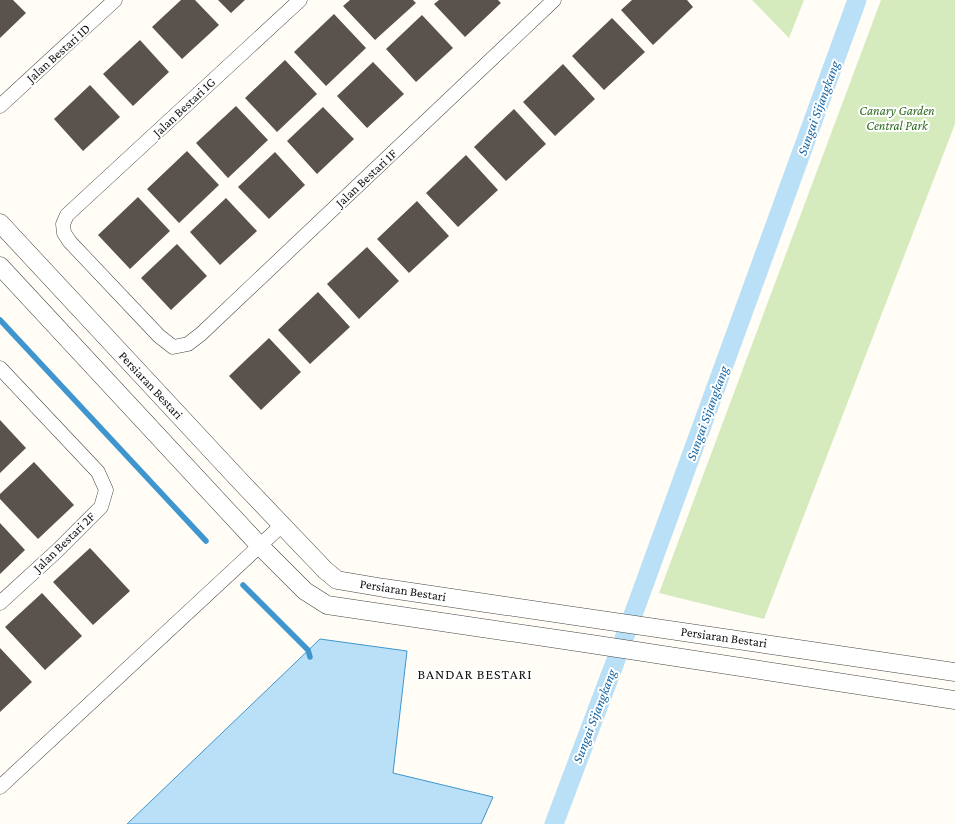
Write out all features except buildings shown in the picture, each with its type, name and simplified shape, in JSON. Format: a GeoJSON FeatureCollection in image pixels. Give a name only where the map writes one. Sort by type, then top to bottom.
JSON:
{"type":"FeatureCollection","features":[{"type":"Feature","properties":{"kind":"street","name":"Jalan Bestari 1D"},"geometry":{"type":"LineString","coordinates":[[0,106],[116,0]]}},
{"type":"Feature","properties":{"kind":"street","name":"Jalan Bestari 1G"},"geometry":{"type":"LineString","coordinates":[[173,347],[159,336],[70,242],[64,233],[63,224],[67,215],[300,0]]}},
{"type":"Feature","properties":{"kind":"street","name":"Jalan Bestari 1F"},"geometry":{"type":"LineString","coordinates":[[173,347],[188,344],[201,334],[554,0]]}},
{"type":"Feature","properties":{"kind":"street","name":"Persiaran Bestari"},"geometry":{"type":"LineString","coordinates":[[0,222],[240,482],[325,570],[337,580],[955,672]]}},
{"type":"Feature","properties":{"kind":"street","name":"Persiaran Bestari"},"geometry":{"type":"LineString","coordinates":[[0,266],[260,546],[305,591],[327,606],[592,644],[955,700]]}},
{"type":"Feature","properties":{"kind":"street","name":"Jalan Bestari 2F"},"geometry":{"type":"LineString","coordinates":[[0,368],[98,472],[106,490],[101,507],[58,550],[0,603]]}},
{"type":"Feature","properties":{"kind":"street"},"geometry":{"type":"LineString","coordinates":[[0,787],[282,525]]}},
{"type":"Feature","properties":{"kind":"green space"},"geometry":{"type":"Polygon","coordinates":[[[752,0],[804,0],[789,38],[752,0]]]}},
{"type":"Feature","properties":{"kind":"green space","name":"Canary Garden Central Park"},"geometry":{"type":"Polygon","coordinates":[[[881,0],[955,0],[955,124],[764,619],[659,593],[881,0]]]}},
{"type":"Feature","properties":{"kind":"water"},"geometry":{"type":"Polygon","coordinates":[[[320,639],[407,651],[393,773],[493,797],[481,824],[127,824],[320,639]]]}},
{"type":"Feature","properties":{"kind":"waterway","name":"Sungai Sijangkang"},"geometry":{"type":"LineString","coordinates":[[554,824],[637,604],[857,0]]}},
{"type":"Feature","properties":{"kind":"waterway"},"geometry":{"type":"LineString","coordinates":[[0,320],[206,541]]}},
{"type":"Feature","properties":{"kind":"waterway"},"geometry":{"type":"LineString","coordinates":[[243,585],[308,650],[310,657]]}},
{"type":"Feature","properties":{"kind":"district","name":"BANDAR BESTARI"},"geometry":{"type":"Point","coordinates":[475,674]}}]}
